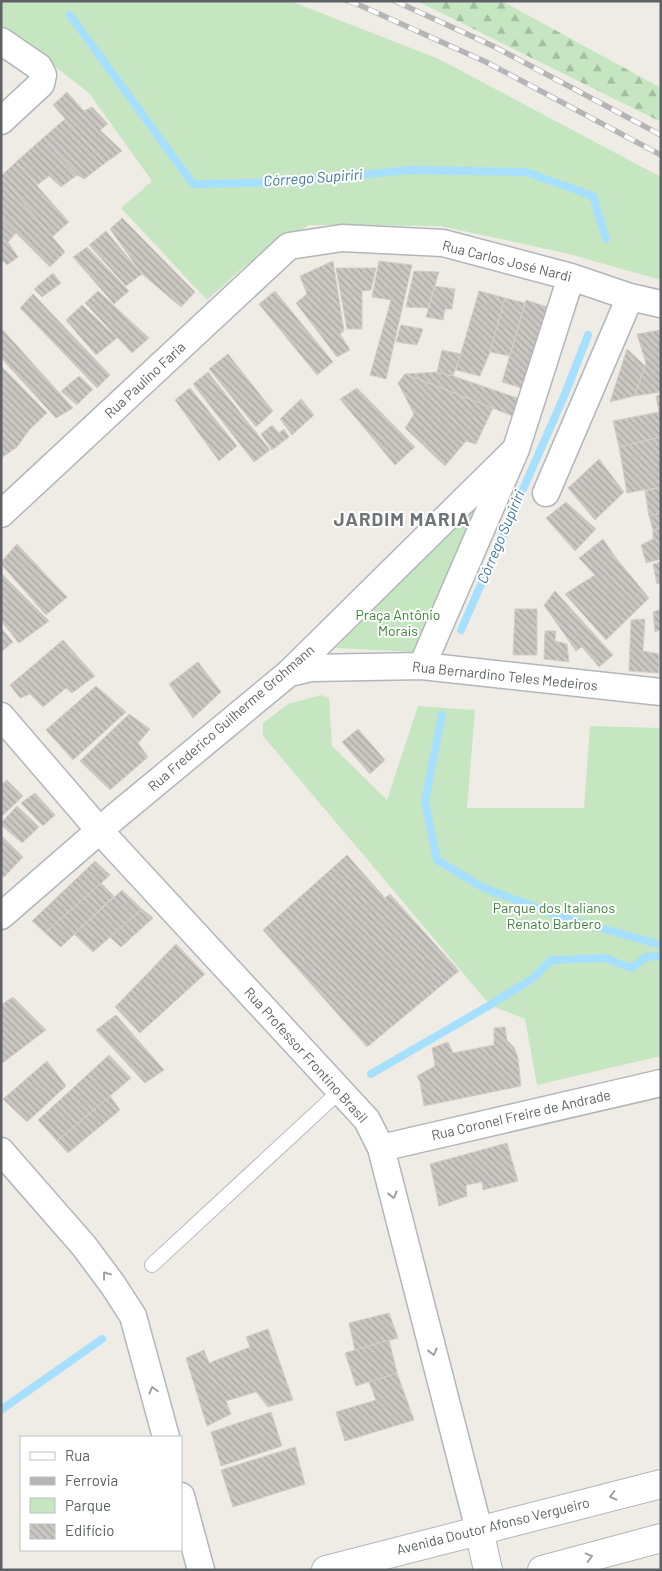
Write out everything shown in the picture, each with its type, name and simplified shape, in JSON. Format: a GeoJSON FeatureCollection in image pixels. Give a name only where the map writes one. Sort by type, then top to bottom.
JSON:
{"type":"FeatureCollection","features":[{"type":"Feature","properties":{"kind":"main road","name":"Avenida Doutor Afonso Vergueiro"},"geometry":{"type":"LineString","coordinates":[[326,1570],[661,1484]]}},
{"type":"Feature","properties":{"kind":"main road"},"geometry":{"type":"LineString","coordinates":[[478,1530],[488,1570]]}},
{"type":"Feature","properties":{"kind":"main road"},"geometry":{"type":"LineString","coordinates":[[542,1570],[661,1538]]}},
{"type":"Feature","properties":{"kind":"street"},"geometry":{"type":"LineString","coordinates":[[1,41],[39,67],[43,75],[41,84],[1,121]]}},
{"type":"Feature","properties":{"kind":"street","name":"Rua Carlos José Nardi"},"geometry":{"type":"LineString","coordinates":[[289,246],[342,238],[443,244],[571,277],[661,304]]}},
{"type":"Feature","properties":{"kind":"street","name":"Rua Paulino Faria"},"geometry":{"type":"LineString","coordinates":[[1,514],[289,246]]}},
{"type":"Feature","properties":{"kind":"street","name":"Rua Frederico Guilherme Grohmann"},"geometry":{"type":"LineString","coordinates":[[422,666],[516,449],[571,277]]}},
{"type":"Feature","properties":{"kind":"street"},"geometry":{"type":"LineString","coordinates":[[546,493],[630,296]]}},
{"type":"Feature","properties":{"kind":"street","name":"Rua Frederico Guilherme Grohmann"},"geometry":{"type":"LineString","coordinates":[[1,916],[288,672],[516,449]]}},
{"type":"Feature","properties":{"kind":"street","name":"Rua Bernardino Teles Medeiros"},"geometry":{"type":"LineString","coordinates":[[288,672],[311,668],[422,666],[661,692]]}},
{"type":"Feature","properties":{"kind":"street","name":"Rua Professor Frontino Brasil"},"geometry":{"type":"LineString","coordinates":[[1,716],[100,831],[367,1120],[381,1148],[478,1530]]}},
{"type":"Feature","properties":{"kind":"street","name":"Rua Coronel Freire de Andrade"},"geometry":{"type":"LineString","coordinates":[[381,1148],[661,1083]]}},
{"type":"Feature","properties":{"kind":"street"},"geometry":{"type":"LineString","coordinates":[[1,1151],[84,1246],[133,1316],[166,1436]]}},
{"type":"Feature","properties":{"kind":"street"},"geometry":{"type":"LineString","coordinates":[[182,1500],[201,1570]]}},
{"type":"Feature","properties":{"kind":"lane"},"geometry":{"type":"LineString","coordinates":[[152,1265],[341,1090]]}},
{"type":"Feature","properties":{"kind":"green space"},"geometry":{"type":"Polygon","coordinates":[[[1,1],[288,1],[439,59],[661,177],[661,280],[565,253],[440,226],[309,225],[245,266],[207,300],[121,208],[152,181],[89,93],[1,25],[1,1]]]}},
{"type":"Feature","properties":{"kind":"green space"},"geometry":{"type":"Polygon","coordinates":[[[417,1],[502,1],[661,88],[661,122],[417,1]]]}},
{"type":"Feature","properties":{"kind":"green space","name":"Praça Antônio Morais"},"geometry":{"type":"Polygon","coordinates":[[[479,498],[416,652],[336,648],[479,498]]]}},
{"type":"Feature","properties":{"kind":"green space","name":"Parque dos Italianos Renato Barbero"},"geometry":{"type":"Polygon","coordinates":[[[321,695],[329,698],[332,746],[387,800],[418,706],[475,710],[467,808],[584,808],[590,726],[661,728],[661,1056],[537,1085],[525,1019],[490,1005],[263,736],[263,723],[288,704],[321,695]]]}},
{"type":"Feature","properties":{"kind":"building"},"geometry":{"type":"Polygon","coordinates":[[[67,92],[84,111],[92,107],[108,124],[100,130],[122,151],[105,163],[53,105],[67,92]]]}},
{"type":"Feature","properties":{"kind":"building"},"geometry":{"type":"Polygon","coordinates":[[[65,119],[105,163],[84,179],[77,175],[43,138],[65,119]]]}},
{"type":"Feature","properties":{"kind":"building"},"geometry":{"type":"Polygon","coordinates":[[[43,138],[77,175],[61,187],[49,176],[37,185],[16,162],[43,138]]]}},
{"type":"Feature","properties":{"kind":"building"},"geometry":{"type":"Polygon","coordinates":[[[16,162],[69,222],[52,237],[1,176],[16,162]]]}},
{"type":"Feature","properties":{"kind":"building"},"geometry":{"type":"Polygon","coordinates":[[[1,176],[65,252],[50,267],[1,218],[1,176]]]}},
{"type":"Feature","properties":{"kind":"building"},"geometry":{"type":"Polygon","coordinates":[[[1,218],[16,233],[8,242],[18,257],[7,265],[1,259],[1,218]]]}},
{"type":"Feature","properties":{"kind":"building"},"geometry":{"type":"Polygon","coordinates":[[[122,218],[195,292],[181,307],[142,274],[110,229],[122,218]]]}},
{"type":"Feature","properties":{"kind":"building"},"geometry":{"type":"Polygon","coordinates":[[[106,231],[142,274],[126,286],[89,245],[106,231]]]}},
{"type":"Feature","properties":{"kind":"building"},"geometry":{"type":"Polygon","coordinates":[[[87,247],[129,291],[114,304],[73,257],[87,247]]]}},
{"type":"Feature","properties":{"kind":"building"},"geometry":{"type":"Polygon","coordinates":[[[333,261],[344,331],[340,334],[350,350],[337,357],[296,303],[307,294],[300,276],[333,261]]]}},
{"type":"Feature","properties":{"kind":"building"},"geometry":{"type":"Polygon","coordinates":[[[379,261],[412,265],[386,379],[370,375],[391,300],[372,297],[379,261]]]}},
{"type":"Feature","properties":{"kind":"building"},"geometry":{"type":"Polygon","coordinates":[[[336,268],[376,268],[371,290],[362,291],[362,329],[347,329],[336,268]]]}},
{"type":"Feature","properties":{"kind":"building"},"geometry":{"type":"Polygon","coordinates":[[[414,271],[439,272],[428,308],[406,307],[414,271]]]}},
{"type":"Feature","properties":{"kind":"building"},"geometry":{"type":"Polygon","coordinates":[[[53,273],[61,283],[42,297],[34,289],[53,273]]]}},
{"type":"Feature","properties":{"kind":"building"},"geometry":{"type":"Polygon","coordinates":[[[435,286],[455,289],[452,309],[445,309],[443,320],[426,317],[435,286]]]}},
{"type":"Feature","properties":{"kind":"building"},"geometry":{"type":"Polygon","coordinates":[[[98,291],[149,338],[132,353],[85,303],[98,291]]]}},
{"type":"Feature","properties":{"kind":"building"},"geometry":{"type":"Polygon","coordinates":[[[275,291],[333,362],[317,375],[259,304],[275,291]]]}},
{"type":"Feature","properties":{"kind":"building"},"geometry":{"type":"Polygon","coordinates":[[[479,291],[505,298],[490,352],[480,376],[456,370],[479,291]]]}},
{"type":"Feature","properties":{"kind":"building"},"geometry":{"type":"Polygon","coordinates":[[[33,294],[110,375],[97,388],[20,308],[33,294]]]}},
{"type":"Feature","properties":{"kind":"building"},"geometry":{"type":"Polygon","coordinates":[[[505,298],[525,303],[510,356],[490,352],[505,298]]]}},
{"type":"Feature","properties":{"kind":"building"},"geometry":{"type":"Polygon","coordinates":[[[526,300],[551,308],[528,390],[502,382],[526,300]]]}},
{"type":"Feature","properties":{"kind":"building"},"geometry":{"type":"Polygon","coordinates":[[[82,305],[117,338],[96,355],[66,320],[82,305]]]}},
{"type":"Feature","properties":{"kind":"building"},"geometry":{"type":"Polygon","coordinates":[[[401,325],[423,329],[417,345],[396,342],[401,325]]]}},
{"type":"Feature","properties":{"kind":"building"},"geometry":{"type":"Polygon","coordinates":[[[1,328],[73,408],[56,418],[1,358],[1,328]]]}},
{"type":"Feature","properties":{"kind":"building"},"geometry":{"type":"Polygon","coordinates":[[[661,330],[661,392],[634,396],[646,363],[637,334],[661,330]]]}},
{"type":"Feature","properties":{"kind":"building"},"geometry":{"type":"Polygon","coordinates":[[[627,349],[645,366],[634,396],[610,402],[627,349]]]}},
{"type":"Feature","properties":{"kind":"building"},"geometry":{"type":"Polygon","coordinates":[[[442,350],[461,354],[453,376],[437,372],[442,350]]]}},
{"type":"Feature","properties":{"kind":"building"},"geometry":{"type":"Polygon","coordinates":[[[228,354],[273,411],[256,427],[209,369],[228,354]]]}},
{"type":"Feature","properties":{"kind":"building"},"geometry":{"type":"Polygon","coordinates":[[[1,366],[47,413],[29,430],[1,400],[1,366]]]}},
{"type":"Feature","properties":{"kind":"building"},"geometry":{"type":"Polygon","coordinates":[[[208,372],[270,450],[254,462],[193,384],[208,372]]]}},
{"type":"Feature","properties":{"kind":"building"},"geometry":{"type":"Polygon","coordinates":[[[437,372],[523,400],[515,417],[405,374],[437,372]]]}},
{"type":"Feature","properties":{"kind":"building"},"geometry":{"type":"Polygon","coordinates":[[[405,374],[493,408],[476,444],[466,441],[445,466],[405,428],[414,414],[398,383],[405,374]]]}},
{"type":"Feature","properties":{"kind":"building"},"geometry":{"type":"Polygon","coordinates":[[[79,376],[93,389],[77,405],[61,391],[79,376]]]}},
{"type":"Feature","properties":{"kind":"building"},"geometry":{"type":"Polygon","coordinates":[[[190,388],[237,446],[219,461],[175,400],[190,388]]]}},
{"type":"Feature","properties":{"kind":"building"},"geometry":{"type":"Polygon","coordinates":[[[357,388],[415,447],[395,465],[340,399],[357,388]]]}},
{"type":"Feature","properties":{"kind":"building"},"geometry":{"type":"Polygon","coordinates":[[[661,395],[661,437],[619,447],[613,421],[659,412],[656,396],[661,395]]]}},
{"type":"Feature","properties":{"kind":"building"},"geometry":{"type":"Polygon","coordinates":[[[301,399],[314,415],[292,435],[280,419],[301,399]]]}},
{"type":"Feature","properties":{"kind":"building"},"geometry":{"type":"Polygon","coordinates":[[[1,400],[29,430],[17,447],[1,432],[1,400]]]}},
{"type":"Feature","properties":{"kind":"building"},"geometry":{"type":"Polygon","coordinates":[[[272,425],[279,433],[284,429],[289,437],[272,450],[261,434],[272,425]]]}},
{"type":"Feature","properties":{"kind":"building"},"geometry":{"type":"Polygon","coordinates":[[[1,432],[17,447],[1,458],[1,432]]]}},
{"type":"Feature","properties":{"kind":"building"},"geometry":{"type":"Polygon","coordinates":[[[661,437],[661,487],[627,493],[619,447],[661,437]]]}},
{"type":"Feature","properties":{"kind":"building"},"geometry":{"type":"Polygon","coordinates":[[[599,459],[624,492],[595,520],[568,488],[599,459]]]}},
{"type":"Feature","properties":{"kind":"building"},"geometry":{"type":"Polygon","coordinates":[[[661,487],[661,513],[649,516],[645,491],[661,487]]]}},
{"type":"Feature","properties":{"kind":"building"},"geometry":{"type":"Polygon","coordinates":[[[566,502],[596,529],[575,551],[546,518],[566,502]]]}},
{"type":"Feature","properties":{"kind":"building"},"geometry":{"type":"Polygon","coordinates":[[[661,513],[661,528],[653,530],[649,516],[661,513]]]}},
{"type":"Feature","properties":{"kind":"building"},"geometry":{"type":"Polygon","coordinates":[[[661,528],[661,559],[646,563],[641,545],[653,539],[653,530],[661,528]]]}},
{"type":"Feature","properties":{"kind":"building"},"geometry":{"type":"Polygon","coordinates":[[[603,539],[649,598],[606,640],[565,594],[595,575],[579,558],[603,539]]]}},
{"type":"Feature","properties":{"kind":"building"},"geometry":{"type":"Polygon","coordinates":[[[17,544],[67,597],[46,615],[1,564],[17,544]]]}},
{"type":"Feature","properties":{"kind":"building"},"geometry":{"type":"Polygon","coordinates":[[[661,562],[661,583],[657,584],[653,564],[661,562]]]}},
{"type":"Feature","properties":{"kind":"building"},"geometry":{"type":"Polygon","coordinates":[[[1,573],[49,621],[19,643],[1,621],[1,573]]]}},
{"type":"Feature","properties":{"kind":"building"},"geometry":{"type":"Polygon","coordinates":[[[555,591],[613,655],[599,667],[582,647],[576,651],[544,605],[555,591]]]}},
{"type":"Feature","properties":{"kind":"building"},"geometry":{"type":"Polygon","coordinates":[[[515,609],[537,609],[537,655],[513,655],[515,609]]]}},
{"type":"Feature","properties":{"kind":"building"},"geometry":{"type":"Polygon","coordinates":[[[661,609],[661,630],[655,632],[653,612],[661,609]]]}},
{"type":"Feature","properties":{"kind":"building"},"geometry":{"type":"Polygon","coordinates":[[[645,619],[643,651],[659,654],[659,673],[629,671],[631,620],[645,619]]]}},
{"type":"Feature","properties":{"kind":"building"},"geometry":{"type":"Polygon","coordinates":[[[1,628],[13,642],[1,652],[1,628]]]}},
{"type":"Feature","properties":{"kind":"building"},"geometry":{"type":"Polygon","coordinates":[[[545,631],[556,631],[555,641],[567,644],[569,662],[544,659],[545,631]]]}},
{"type":"Feature","properties":{"kind":"building"},"geometry":{"type":"Polygon","coordinates":[[[63,640],[95,676],[72,693],[66,688],[43,707],[30,694],[20,698],[10,685],[63,640]]]}},
{"type":"Feature","properties":{"kind":"building"},"geometry":{"type":"Polygon","coordinates":[[[198,662],[221,692],[193,718],[169,684],[198,662]]]}},
{"type":"Feature","properties":{"kind":"building"},"geometry":{"type":"Polygon","coordinates":[[[96,686],[126,712],[73,760],[46,730],[96,686]]]}},
{"type":"Feature","properties":{"kind":"building"},"geometry":{"type":"Polygon","coordinates":[[[129,714],[150,729],[138,743],[148,757],[110,790],[80,761],[129,714]]]}},
{"type":"Feature","properties":{"kind":"building"},"geometry":{"type":"Polygon","coordinates":[[[358,729],[385,760],[370,774],[342,742],[358,729]]]}},
{"type":"Feature","properties":{"kind":"building"},"geometry":{"type":"Polygon","coordinates":[[[7,780],[23,796],[1,817],[1,785],[7,780]]]}},
{"type":"Feature","properties":{"kind":"building"},"geometry":{"type":"Polygon","coordinates":[[[35,793],[55,815],[43,826],[21,803],[35,793]]]}},
{"type":"Feature","properties":{"kind":"building"},"geometry":{"type":"Polygon","coordinates":[[[17,806],[39,827],[22,843],[1,825],[17,806]]]}},
{"type":"Feature","properties":{"kind":"building"},"geometry":{"type":"Polygon","coordinates":[[[1,835],[23,857],[4,877],[1,875],[1,835]]]}},
{"type":"Feature","properties":{"kind":"building"},"geometry":{"type":"Polygon","coordinates":[[[347,855],[385,898],[390,894],[459,971],[367,1047],[263,930],[347,855]]]}},
{"type":"Feature","properties":{"kind":"building"},"geometry":{"type":"Polygon","coordinates":[[[95,861],[110,875],[45,933],[32,921],[95,861]]]}},
{"type":"Feature","properties":{"kind":"building"},"geometry":{"type":"Polygon","coordinates":[[[101,883],[114,896],[61,947],[45,933],[101,883]]]}},
{"type":"Feature","properties":{"kind":"building"},"geometry":{"type":"Polygon","coordinates":[[[122,890],[142,909],[93,952],[74,934],[122,890]]]}},
{"type":"Feature","properties":{"kind":"building"},"geometry":{"type":"Polygon","coordinates":[[[142,909],[153,918],[121,947],[110,937],[142,909]]]}},
{"type":"Feature","properties":{"kind":"building"},"geometry":{"type":"Polygon","coordinates":[[[176,944],[205,974],[140,1033],[115,1007],[176,944]]]}},
{"type":"Feature","properties":{"kind":"building"},"geometry":{"type":"Polygon","coordinates":[[[13,997],[46,1030],[1,1064],[1,1005],[13,997]]]}},
{"type":"Feature","properties":{"kind":"building"},"geometry":{"type":"Polygon","coordinates":[[[116,1015],[164,1070],[145,1083],[96,1030],[116,1015]]]}},
{"type":"Feature","properties":{"kind":"building"},"geometry":{"type":"Polygon","coordinates":[[[505,1027],[507,1040],[514,1047],[518,1058],[521,1086],[424,1106],[420,1082],[417,1076],[435,1066],[432,1048],[448,1042],[453,1053],[494,1045],[494,1028],[505,1027]]]}},
{"type":"Feature","properties":{"kind":"building"},"geometry":{"type":"Polygon","coordinates":[[[109,1055],[131,1078],[57,1141],[38,1120],[109,1055]]]}},
{"type":"Feature","properties":{"kind":"building"},"geometry":{"type":"Polygon","coordinates":[[[47,1061],[66,1086],[27,1122],[3,1099],[47,1061]]]}},
{"type":"Feature","properties":{"kind":"building"},"geometry":{"type":"Polygon","coordinates":[[[110,1096],[120,1110],[68,1153],[57,1141],[110,1096]]]}},
{"type":"Feature","properties":{"kind":"building"},"geometry":{"type":"Polygon","coordinates":[[[507,1143],[518,1181],[483,1190],[482,1182],[466,1185],[467,1196],[439,1206],[430,1164],[507,1143]]]}},
{"type":"Feature","properties":{"kind":"building"},"geometry":{"type":"Polygon","coordinates":[[[389,1313],[398,1338],[355,1350],[349,1323],[389,1313]]]}},
{"type":"Feature","properties":{"kind":"building"},"geometry":{"type":"Polygon","coordinates":[[[268,1329],[293,1400],[268,1407],[256,1392],[226,1401],[231,1414],[207,1426],[186,1358],[204,1350],[209,1363],[250,1347],[246,1337],[268,1329]]]}},
{"type":"Feature","properties":{"kind":"building"},"geometry":{"type":"Polygon","coordinates":[[[389,1340],[397,1373],[356,1386],[345,1353],[389,1340]]]}},
{"type":"Feature","properties":{"kind":"building"},"geometry":{"type":"Polygon","coordinates":[[[397,1373],[414,1420],[345,1441],[336,1412],[376,1400],[369,1382],[397,1373]]]}},
{"type":"Feature","properties":{"kind":"building"},"geometry":{"type":"Polygon","coordinates":[[[271,1412],[282,1446],[221,1466],[211,1432],[271,1412]]]}},
{"type":"Feature","properties":{"kind":"building"},"geometry":{"type":"Polygon","coordinates":[[[295,1447],[305,1484],[233,1507],[221,1470],[295,1447]]]}},
{"type":"Feature","properties":{"kind":"waterway","name":"Córrego Supiriri"},"geometry":{"type":"LineString","coordinates":[[70,15],[193,184],[290,182],[409,170],[526,172],[593,196],[606,239]]}},
{"type":"Feature","properties":{"kind":"waterway","name":"Córrego Supiriri"},"geometry":{"type":"LineString","coordinates":[[461,630],[565,394],[588,335]]}},
{"type":"Feature","properties":{"kind":"waterway","name":"Córrego Supiriri"},"geometry":{"type":"LineString","coordinates":[[442,715],[425,801],[437,860],[484,888],[562,917],[661,945]]}},
{"type":"Feature","properties":{"kind":"waterway"},"geometry":{"type":"LineString","coordinates":[[371,1074],[533,978],[551,960],[605,958],[632,968],[646,957],[661,956]]}},
{"type":"Feature","properties":{"kind":"waterway"},"geometry":{"type":"LineString","coordinates":[[1,1410],[102,1339]]}},
{"type":"Feature","properties":{"kind":"railway"},"geometry":{"type":"LineString","coordinates":[[348,1],[486,62],[661,155]]}},
{"type":"Feature","properties":{"kind":"railway"},"geometry":{"type":"LineString","coordinates":[[395,1],[493,46],[661,135]]}},
{"type":"Feature","properties":{"kind":"district","name":"JARDIM MARIA"},"geometry":{"type":"Point","coordinates":[402,519]}}]}
